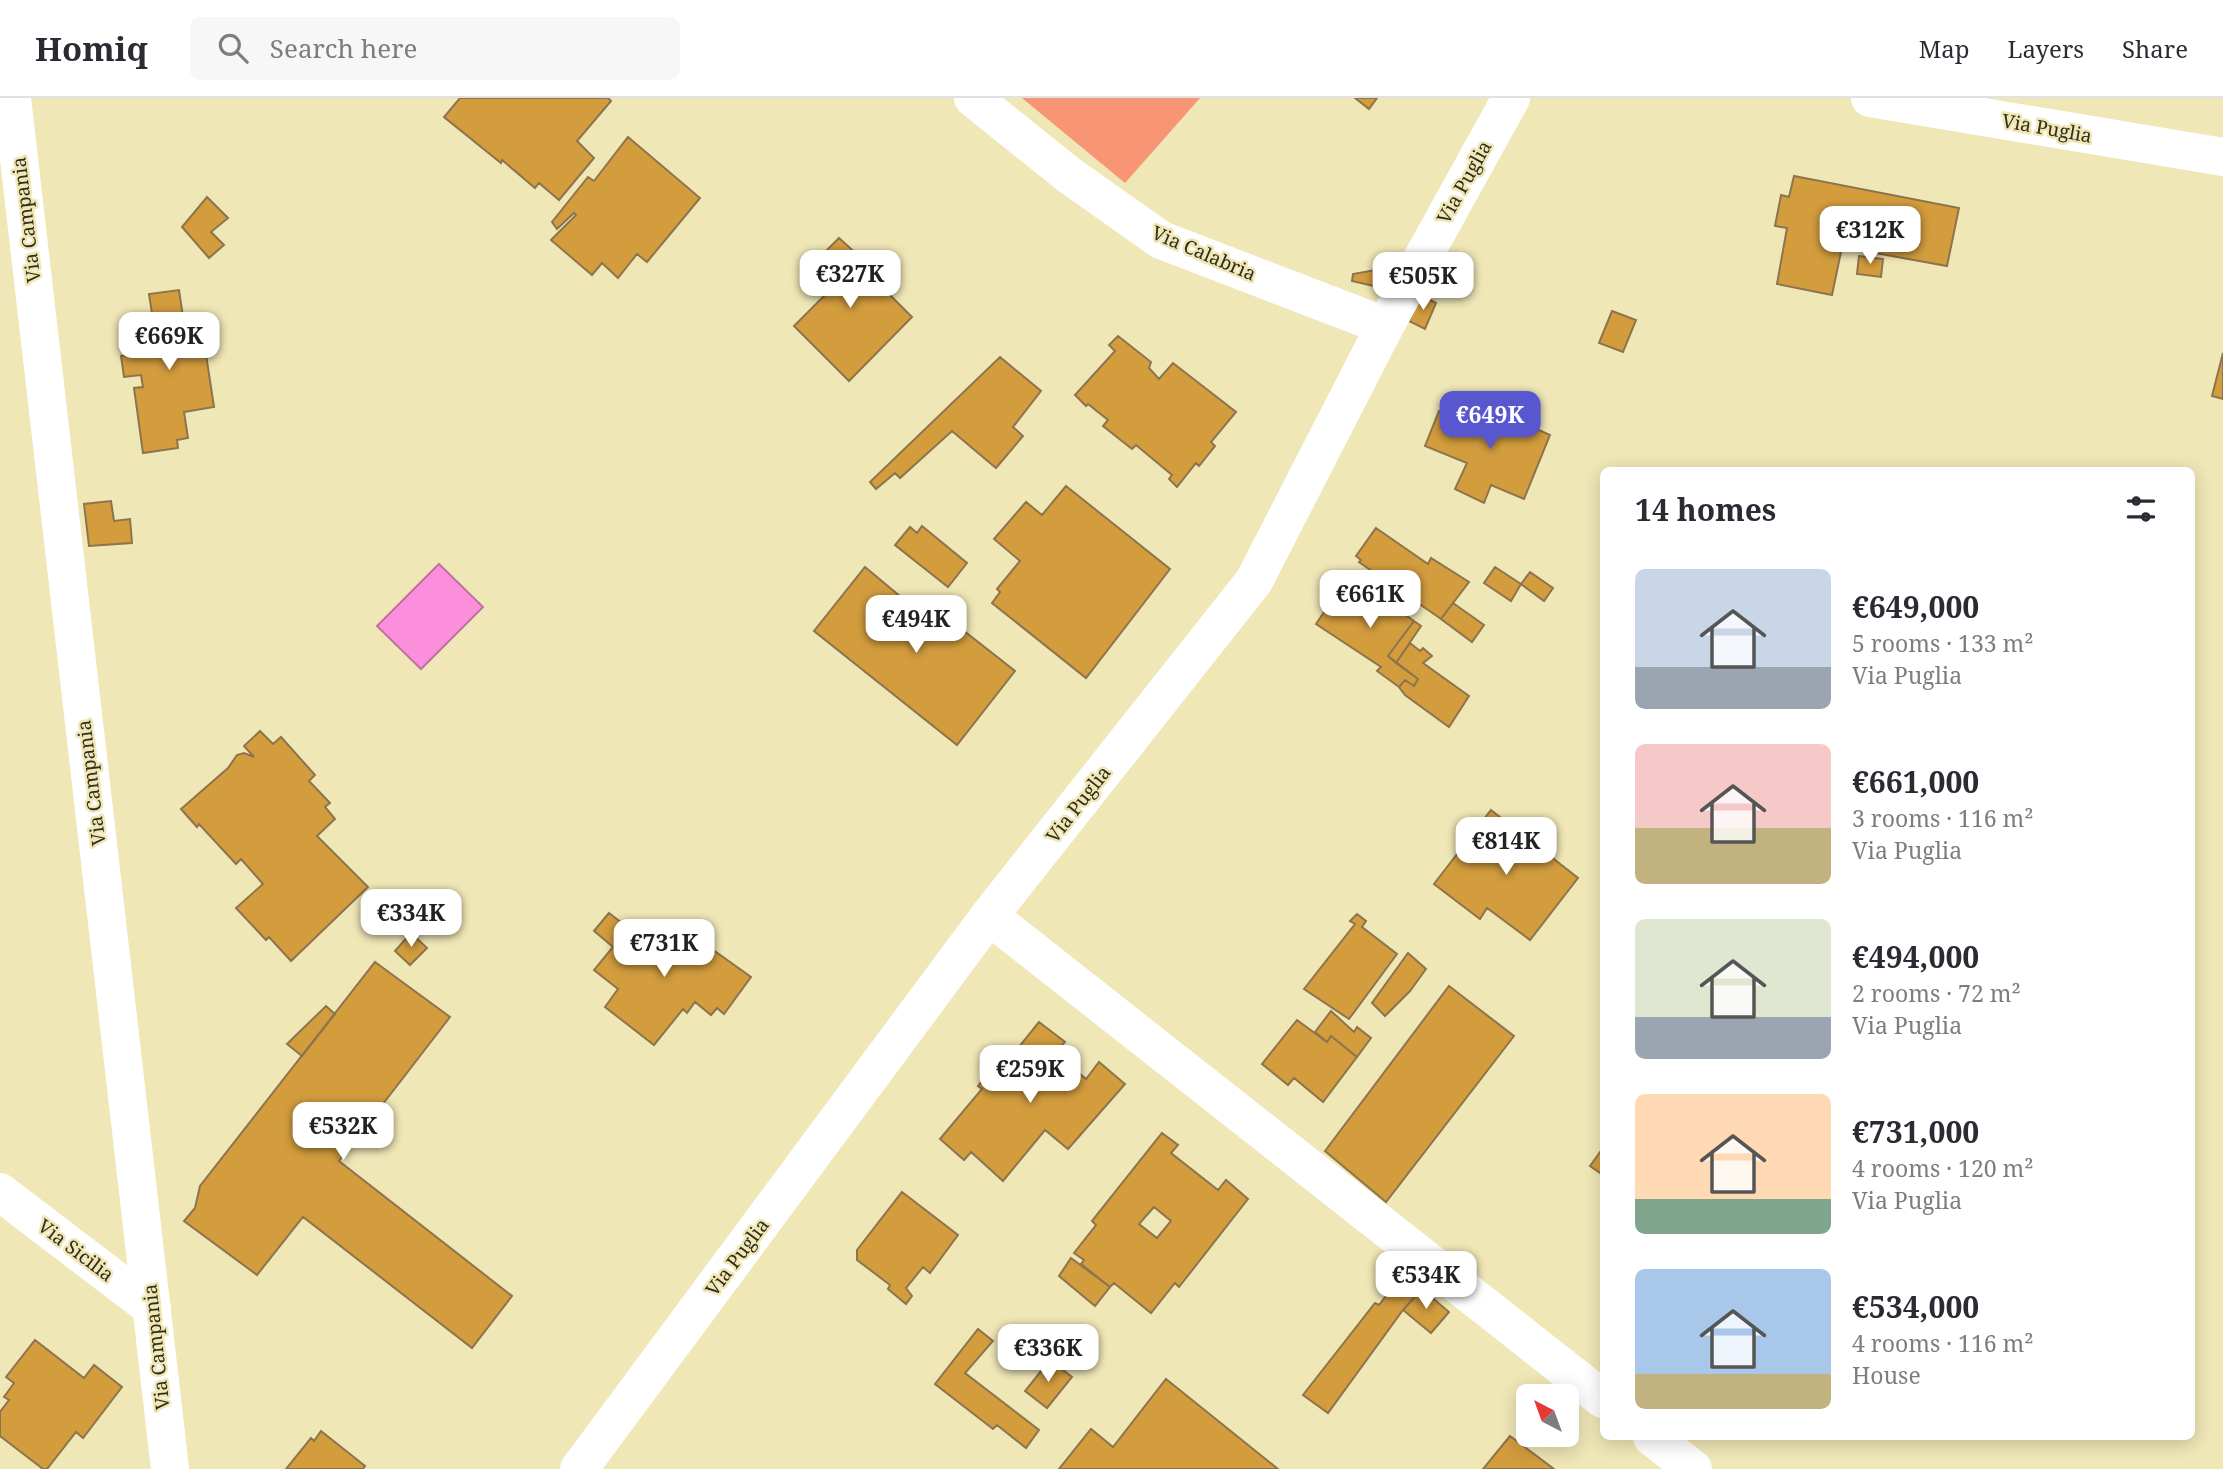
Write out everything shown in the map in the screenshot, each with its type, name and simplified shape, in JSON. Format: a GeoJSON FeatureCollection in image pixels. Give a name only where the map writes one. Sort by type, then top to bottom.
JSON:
{"type":"FeatureCollection","features":[{"type":"Feature","properties":{"kind":"street","name":"Via Campania"},"geometry":{"type":"LineString","coordinates":[[12,98],[170,1469]]}},
{"type":"Feature","properties":{"kind":"street","name":"Via Calabria"},"geometry":{"type":"LineString","coordinates":[[973,98],[1069,175],[1161,240],[1385,326]]}},
{"type":"Feature","properties":{"kind":"street","name":"Via Puglia"},"geometry":{"type":"LineString","coordinates":[[579,1469],[989,916],[1254,581],[1385,326],[1511,98]]}},
{"type":"Feature","properties":{"kind":"street","name":"Via Puglia"},"geometry":{"type":"LineString","coordinates":[[1870,98],[2223,157]]}},
{"type":"Feature","properties":{"kind":"street"},"geometry":{"type":"LineString","coordinates":[[989,916],[1600,1397]]}},
{"type":"Feature","properties":{"kind":"street","name":"Via Sicilia"},"geometry":{"type":"LineString","coordinates":[[0,1192],[152,1308]]}},
{"type":"Feature","properties":{"kind":"street"},"geometry":{"type":"LineString","coordinates":[[1655,1440],[1693,1469]]}},
{"type":"Feature","properties":{"kind":"shaded area"},"geometry":{"type":"Polygon","coordinates":[[[1022,98],[1200,98],[1125,183],[1022,98]]]}},
{"type":"Feature","properties":{"kind":"shaded area"},"geometry":{"type":"Polygon","coordinates":[[[439,564],[483,607],[421,669],[377,626],[439,564]]]}},
{"type":"Feature","properties":{"kind":"building"},"geometry":{"type":"Polygon","coordinates":[[[460,98],[608,98],[611,101],[577,141],[594,158],[559,200],[539,183],[535,188],[444,117],[460,98]]]}},
{"type":"Feature","properties":{"kind":"building"},"geometry":{"type":"Polygon","coordinates":[[[1355,98],[1377,98],[1369,109],[1355,98]]]}},
{"type":"Feature","properties":{"kind":"building"},"geometry":{"type":"Polygon","coordinates":[[[628,137],[700,198],[647,262],[637,254],[618,278],[602,263],[592,275],[551,240],[576,215],[574,213],[557,229],[552,222],[588,177],[594,181],[628,137]]]}},
{"type":"Feature","properties":{"kind":"building"},"geometry":{"type":"Polygon","coordinates":[[[1794,176],[1959,208],[1947,266],[1842,247],[1832,295],[1777,284],[1787,228],[1775,226],[1781,195],[1789,197],[1794,176]]]}},
{"type":"Feature","properties":{"kind":"building"},"geometry":{"type":"Polygon","coordinates":[[[207,197],[228,218],[211,232],[224,245],[209,258],[182,227],[207,197]]]}},
{"type":"Feature","properties":{"kind":"building"},"geometry":{"type":"Polygon","coordinates":[[[839,238],[892,286],[886,291],[912,317],[849,381],[794,326],[824,296],[802,275],[839,238]]]}},
{"type":"Feature","properties":{"kind":"building"},"geometry":{"type":"Polygon","coordinates":[[[1859,256],[1883,259],[1881,277],[1857,274],[1859,256]]]}},
{"type":"Feature","properties":{"kind":"building"},"geometry":{"type":"Polygon","coordinates":[[[1381,269],[1378,287],[1352,281],[1353,274],[1381,269]]]}},
{"type":"Feature","properties":{"kind":"building"},"geometry":{"type":"Polygon","coordinates":[[[179,290],[183,317],[200,315],[214,407],[184,412],[188,438],[177,440],[178,448],[143,453],[134,388],[143,387],[141,375],[124,377],[121,356],[139,354],[135,322],[153,320],[149,294],[179,290]]]}},
{"type":"Feature","properties":{"kind":"building"},"geometry":{"type":"Polygon","coordinates":[[[1421,295],[1436,303],[1425,329],[1409,321],[1421,295]]]}},
{"type":"Feature","properties":{"kind":"building"},"geometry":{"type":"Polygon","coordinates":[[[1612,311],[1636,320],[1623,352],[1599,343],[1612,311]]]}},
{"type":"Feature","properties":{"kind":"building"},"geometry":{"type":"Polygon","coordinates":[[[1118,336],[1151,362],[1149,368],[1159,379],[1173,363],[1236,412],[1211,442],[1215,446],[1199,466],[1196,463],[1177,487],[1169,479],[1172,475],[1136,445],[1132,449],[1103,426],[1108,420],[1088,404],[1086,406],[1075,395],[1115,351],[1109,345],[1118,336]]]}},
{"type":"Feature","properties":{"kind":"building"},"geometry":{"type":"Polygon","coordinates":[[[2223,353],[2223,399],[2212,396],[2223,353]]]}},
{"type":"Feature","properties":{"kind":"building"},"geometry":{"type":"Polygon","coordinates":[[[1000,357],[1041,391],[1013,427],[1023,436],[996,468],[952,431],[900,478],[895,473],[876,489],[870,482],[1000,357]]]}},
{"type":"Feature","properties":{"kind":"building"},"geometry":{"type":"Polygon","coordinates":[[[1478,403],[1550,435],[1524,499],[1491,485],[1484,503],[1455,489],[1467,463],[1425,446],[1439,411],[1469,422],[1478,403]]]}},
{"type":"Feature","properties":{"kind":"building"},"geometry":{"type":"Polygon","coordinates":[[[1066,486],[1170,569],[1086,678],[992,603],[1000,592],[997,589],[1020,561],[994,539],[1026,502],[1042,515],[1066,486]]]}},
{"type":"Feature","properties":{"kind":"building"},"geometry":{"type":"Polygon","coordinates":[[[111,501],[114,521],[130,519],[132,543],[89,546],[84,504],[111,501]]]}},
{"type":"Feature","properties":{"kind":"building"},"geometry":{"type":"Polygon","coordinates":[[[922,526],[967,563],[948,587],[895,545],[910,527],[917,533],[922,526]]]}},
{"type":"Feature","properties":{"kind":"building"},"geometry":{"type":"Polygon","coordinates":[[[1376,528],[1428,564],[1431,558],[1469,582],[1441,619],[1359,562],[1361,560],[1356,556],[1376,528]]]}},
{"type":"Feature","properties":{"kind":"building"},"geometry":{"type":"Polygon","coordinates":[[[865,567],[919,612],[927,602],[1015,671],[957,745],[814,631],[865,567]]]}},
{"type":"Feature","properties":{"kind":"building"},"geometry":{"type":"Polygon","coordinates":[[[1495,567],[1521,584],[1511,601],[1484,583],[1495,567]]]}},
{"type":"Feature","properties":{"kind":"building"},"geometry":{"type":"Polygon","coordinates":[[[1530,572],[1553,588],[1544,601],[1521,584],[1530,572]]]}},
{"type":"Feature","properties":{"kind":"building"},"geometry":{"type":"Polygon","coordinates":[[[1357,581],[1414,621],[1388,656],[1418,679],[1414,686],[1405,680],[1399,687],[1377,671],[1381,667],[1316,624],[1331,602],[1339,608],[1357,581]]]}},
{"type":"Feature","properties":{"kind":"building"},"geometry":{"type":"Polygon","coordinates":[[[1453,603],[1484,625],[1472,642],[1441,619],[1453,603]]]}},
{"type":"Feature","properties":{"kind":"building"},"geometry":{"type":"Polygon","coordinates":[[[1414,621],[1421,626],[1396,663],[1388,656],[1414,621]]]}},
{"type":"Feature","properties":{"kind":"building"},"geometry":{"type":"Polygon","coordinates":[[[1410,643],[1420,651],[1423,648],[1432,656],[1423,663],[1469,696],[1449,727],[1405,695],[1399,687],[1405,680],[1414,686],[1418,679],[1396,663],[1410,643]]]}},
{"type":"Feature","properties":{"kind":"building"},"geometry":{"type":"Polygon","coordinates":[[[260,731],[273,744],[281,737],[315,775],[309,781],[330,803],[325,807],[335,819],[317,836],[368,887],[291,961],[269,937],[266,940],[236,908],[263,884],[241,859],[236,864],[199,824],[197,827],[181,809],[228,768],[237,755],[244,753],[254,757],[244,746],[260,731]]]}},
{"type":"Feature","properties":{"kind":"building"},"geometry":{"type":"Polygon","coordinates":[[[1491,810],[1578,878],[1530,940],[1487,908],[1480,919],[1434,884],[1491,810]]]}},
{"type":"Feature","properties":{"kind":"building"},"geometry":{"type":"Polygon","coordinates":[[[609,913],[666,957],[685,930],[751,977],[724,1014],[717,1008],[711,1015],[695,1002],[687,1013],[683,1009],[654,1045],[605,1007],[618,989],[594,970],[613,947],[594,931],[609,913]]]}},
{"type":"Feature","properties":{"kind":"building"},"geometry":{"type":"Polygon","coordinates":[[[1357,914],[1366,921],[1362,927],[1397,954],[1349,1019],[1304,989],[1355,924],[1350,921],[1357,914]]]}},
{"type":"Feature","properties":{"kind":"building"},"geometry":{"type":"Polygon","coordinates":[[[411,933],[427,948],[410,965],[395,951],[411,933]]]}},
{"type":"Feature","properties":{"kind":"building"},"geometry":{"type":"Polygon","coordinates":[[[1408,953],[1426,969],[1410,991],[1385,1016],[1372,1003],[1408,953]]]}},
{"type":"Feature","properties":{"kind":"building"},"geometry":{"type":"Polygon","coordinates":[[[375,962],[450,1017],[339,1161],[512,1296],[472,1348],[303,1217],[257,1275],[184,1221],[195,1208],[200,1186],[375,962]]]}},
{"type":"Feature","properties":{"kind":"building"},"geometry":{"type":"Polygon","coordinates":[[[1449,986],[1514,1036],[1386,1202],[1325,1151],[1449,986]]]}},
{"type":"Feature","properties":{"kind":"building"},"geometry":{"type":"Polygon","coordinates":[[[326,1006],[335,1014],[302,1056],[287,1044],[326,1006]]]}},
{"type":"Feature","properties":{"kind":"building"},"geometry":{"type":"Polygon","coordinates":[[[1331,1011],[1354,1032],[1357,1027],[1371,1038],[1357,1057],[1331,1036],[1327,1042],[1315,1032],[1331,1011]]]}},
{"type":"Feature","properties":{"kind":"building"},"geometry":{"type":"Polygon","coordinates":[[[1297,1020],[1327,1042],[1331,1036],[1357,1057],[1323,1102],[1294,1078],[1288,1085],[1262,1064],[1297,1020]]]}},
{"type":"Feature","properties":{"kind":"building"},"geometry":{"type":"Polygon","coordinates":[[[1039,1022],[1065,1042],[1055,1053],[1086,1079],[1099,1062],[1125,1084],[1068,1149],[1045,1130],[1003,1181],[971,1152],[964,1160],[940,1139],[982,1089],[978,1086],[991,1069],[997,1074],[1039,1022]]]}},
{"type":"Feature","properties":{"kind":"building"},"geometry":{"type":"Polygon","coordinates":[[[1162,1133],[1178,1145],[1171,1153],[1218,1190],[1226,1180],[1248,1199],[1179,1287],[1175,1283],[1151,1313],[1114,1283],[1110,1287],[1081,1264],[1084,1260],[1074,1253],[1096,1225],[1092,1221],[1162,1133]],[[1154,1207],[1139,1224],[1157,1238],[1171,1221],[1154,1207]]]}},
{"type":"Feature","properties":{"kind":"building"},"geometry":{"type":"Polygon","coordinates":[[[1600,1152],[1600,1173],[1590,1166],[1600,1152]]]}},
{"type":"Feature","properties":{"kind":"building"},"geometry":{"type":"Polygon","coordinates":[[[902,1192],[958,1235],[930,1273],[923,1267],[906,1288],[912,1296],[906,1304],[888,1289],[890,1285],[857,1260],[857,1250],[902,1192]]]}},
{"type":"Feature","properties":{"kind":"building"},"geometry":{"type":"Polygon","coordinates":[[[1071,1258],[1110,1287],[1095,1306],[1059,1276],[1071,1258]]]}},
{"type":"Feature","properties":{"kind":"building"},"geometry":{"type":"Polygon","coordinates":[[[1403,1274],[1422,1289],[1403,1310],[1328,1413],[1303,1395],[1375,1303],[1379,1305],[1403,1274]]]}},
{"type":"Feature","properties":{"kind":"building"},"geometry":{"type":"Polygon","coordinates":[[[1422,1289],[1449,1312],[1431,1333],[1403,1310],[1422,1289]]]}},
{"type":"Feature","properties":{"kind":"building"},"geometry":{"type":"Polygon","coordinates":[[[978,1329],[993,1341],[965,1373],[1039,1430],[1026,1448],[997,1425],[993,1429],[935,1384],[978,1329]]]}},
{"type":"Feature","properties":{"kind":"building"},"geometry":{"type":"Polygon","coordinates":[[[35,1340],[84,1378],[94,1365],[122,1387],[83,1438],[76,1432],[47,1469],[43,1469],[0,1436],[0,1412],[9,1400],[4,1397],[14,1383],[6,1377],[35,1340]]]}},
{"type":"Feature","properties":{"kind":"building"},"geometry":{"type":"Polygon","coordinates":[[[1050,1360],[1072,1377],[1047,1408],[1025,1391],[1050,1360]]]}},
{"type":"Feature","properties":{"kind":"building"},"geometry":{"type":"Polygon","coordinates":[[[1166,1379],[1278,1469],[1059,1469],[1091,1429],[1113,1447],[1166,1379]]]}},
{"type":"Feature","properties":{"kind":"building"},"geometry":{"type":"Polygon","coordinates":[[[321,1431],[365,1466],[363,1469],[286,1469],[311,1438],[314,1441],[321,1431]]]}},
{"type":"Feature","properties":{"kind":"building"},"geometry":{"type":"Polygon","coordinates":[[[1510,1436],[1516,1440],[1516,1447],[1525,1447],[1554,1469],[1483,1469],[1510,1436]]]}}]}
